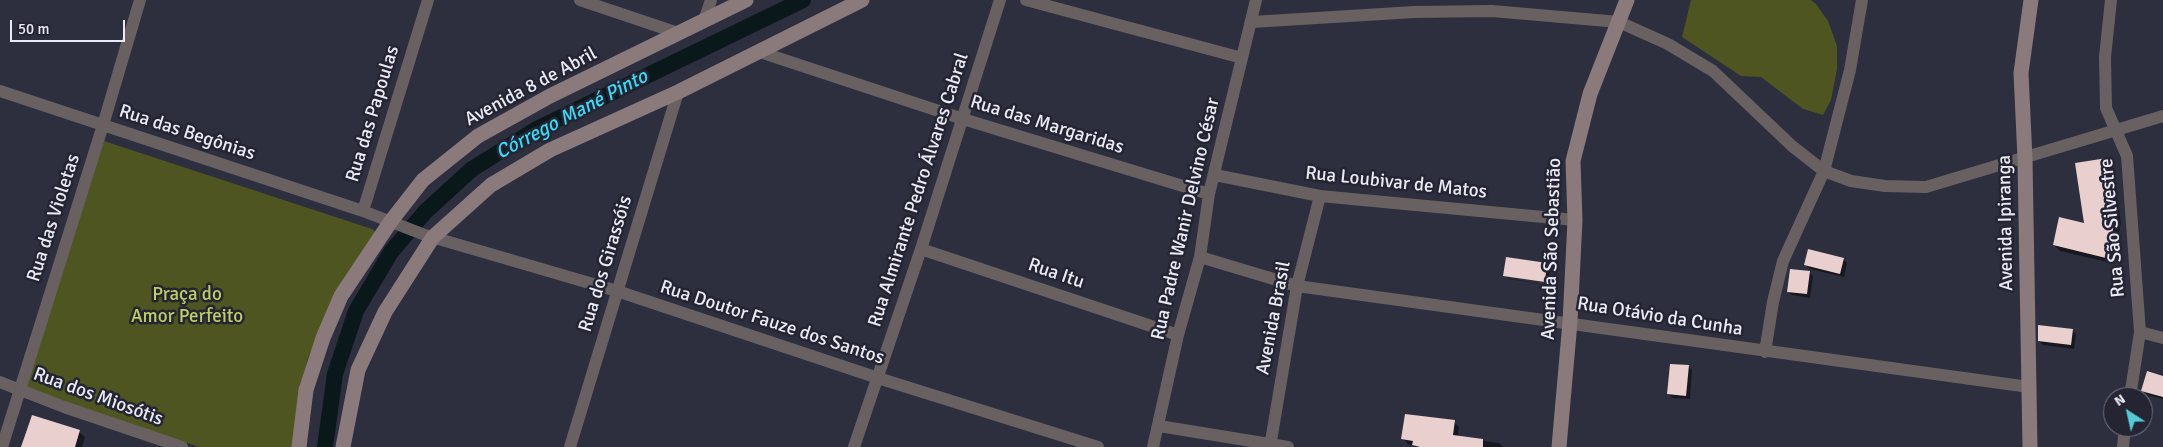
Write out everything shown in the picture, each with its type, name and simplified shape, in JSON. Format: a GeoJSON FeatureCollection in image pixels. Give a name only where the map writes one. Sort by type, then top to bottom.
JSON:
{"type":"FeatureCollection","features":[{"type":"Feature","properties":{"kind":"main road","name":"Avenida 8 de Abril"},"geometry":{"type":"LineString","coordinates":[[299,447],[306,390],[323,338],[341,296],[396,223],[423,180],[478,136],[550,96],[746,0]]}},
{"type":"Feature","properties":{"kind":"main road"},"geometry":{"type":"LineString","coordinates":[[343,447],[358,370],[385,312],[429,236],[491,185],[542,155],[678,92],[862,0]]}},
{"type":"Feature","properties":{"kind":"main road","name":"Avenida São Sebastião"},"geometry":{"type":"LineString","coordinates":[[1559,447],[1570,322],[1575,220],[1573,161],[1590,94],[1627,0]]}},
{"type":"Feature","properties":{"kind":"main road","name":"Avenida Ipiranga"},"geometry":{"type":"LineString","coordinates":[[2030,447],[2025,159],[2021,73],[2031,0]]}},
{"type":"Feature","properties":{"kind":"street","name":"Rua das Violetas"},"geometry":{"type":"LineString","coordinates":[[2,447],[104,125],[140,0]]}},
{"type":"Feature","properties":{"kind":"street","name":"Rua das Papoulas"},"geometry":{"type":"LineString","coordinates":[[428,0],[363,211],[429,236]]}},
{"type":"Feature","properties":{"kind":"street"},"geometry":{"type":"LineString","coordinates":[[580,0],[678,33]]}},
{"type":"Feature","properties":{"kind":"street"},"geometry":{"type":"LineString","coordinates":[[704,21],[711,0]]}},
{"type":"Feature","properties":{"kind":"street","name":"Rua Almirante Pedro Álvares Cabral"},"geometry":{"type":"LineString","coordinates":[[854,447],[921,249],[1000,0]]}},
{"type":"Feature","properties":{"kind":"street"},"geometry":{"type":"LineString","coordinates":[[1026,0],[1242,58]]}},
{"type":"Feature","properties":{"kind":"street","name":"Rua Padre Wanir Delvino César"},"geometry":{"type":"LineString","coordinates":[[1153,447],[1178,335],[1200,257],[1208,194],[1215,175],[1256,0]]}},
{"type":"Feature","properties":{"kind":"street"},"geometry":{"type":"LineString","coordinates":[[1764,352],[1783,261],[1824,171],[1850,70],[1862,0]]}},
{"type":"Feature","properties":{"kind":"street","name":"Rua São Silvestre"},"geometry":{"type":"LineString","coordinates":[[2111,0],[2104,75],[2106,108],[2127,156],[2140,332],[2132,387]]}},
{"type":"Feature","properties":{"kind":"street"},"geometry":{"type":"LineString","coordinates":[[1252,22],[1415,6],[1619,22],[1668,44],[1713,71],[1792,146],[1824,171],[1851,181],[1885,186],[1926,187],[2025,159],[2163,116]]}},
{"type":"Feature","properties":{"kind":"street","name":"Rua das Margaridas"},"geometry":{"type":"LineString","coordinates":[[760,52],[963,119],[1208,194]]}},
{"type":"Feature","properties":{"kind":"street","name":"Rua das Begônias"},"geometry":{"type":"LineString","coordinates":[[0,91],[363,211]]}},
{"type":"Feature","properties":{"kind":"street","name":"Rua dos Girassóis"},"geometry":{"type":"LineString","coordinates":[[570,447],[678,92]]}},
{"type":"Feature","properties":{"kind":"street","name":"Rua Loubivar de Matos"},"geometry":{"type":"LineString","coordinates":[[1215,175],[1320,196],[1575,220]]}},
{"type":"Feature","properties":{"kind":"street","name":"Avenida Brasil"},"geometry":{"type":"LineString","coordinates":[[1270,445],[1297,286],[1320,196]]}},
{"type":"Feature","properties":{"kind":"street","name":"Rua Doutor Fauze dos Santos"},"geometry":{"type":"LineString","coordinates":[[429,236],[617,291],[878,378],[1098,447]]}},
{"type":"Feature","properties":{"kind":"street","name":"Rua Itu"},"geometry":{"type":"LineString","coordinates":[[921,249],[1178,335]]}},
{"type":"Feature","properties":{"kind":"street","name":"Rua Otávio da Cunha"},"geometry":{"type":"LineString","coordinates":[[1200,257],[1297,286],[1570,322],[1764,352],[2029,387]]}},
{"type":"Feature","properties":{"kind":"street"},"geometry":{"type":"LineString","coordinates":[[2140,332],[2163,338]]}},
{"type":"Feature","properties":{"kind":"street","name":"Rua dos Miosótis"},"geometry":{"type":"LineString","coordinates":[[0,382],[64,407],[182,447]]}},
{"type":"Feature","properties":{"kind":"street"},"geometry":{"type":"LineString","coordinates":[[1159,426],[1288,447]]}},
{"type":"Feature","properties":{"kind":"green space"},"geometry":{"type":"Polygon","coordinates":[[[1691,0],[1811,0],[1816,4],[1828,21],[1837,46],[1837,69],[1831,100],[1823,115],[1803,109],[1761,77],[1741,76],[1682,37],[1691,0]]]}},
{"type":"Feature","properties":{"kind":"green space","name":"Praça do Amor Perfeito"},"geometry":{"type":"Polygon","coordinates":[[[104,141],[372,229],[376,232],[325,319],[308,358],[302,380],[292,447],[199,447],[25,389],[104,141]]]}},
{"type":"Feature","properties":{"kind":"building"},"geometry":{"type":"Polygon","coordinates":[[[2107,158],[2116,217],[2106,258],[2053,245],[2059,217],[2084,223],[2075,163],[2107,158]]]}},
{"type":"Feature","properties":{"kind":"building"},"geometry":{"type":"Polygon","coordinates":[[[1808,249],[1844,258],[1840,274],[1804,265],[1808,249]]]}},
{"type":"Feature","properties":{"kind":"building"},"geometry":{"type":"Polygon","coordinates":[[[1506,257],[1547,263],[1545,282],[1503,276],[1506,257]]]}},
{"type":"Feature","properties":{"kind":"building"},"geometry":{"type":"Polygon","coordinates":[[[1790,269],[1810,271],[1807,294],[1787,292],[1790,269]]]}},
{"type":"Feature","properties":{"kind":"building"},"geometry":{"type":"Polygon","coordinates":[[[2038,325],[2073,329],[2071,345],[2038,341],[2038,325]]]}},
{"type":"Feature","properties":{"kind":"building"},"geometry":{"type":"Polygon","coordinates":[[[1670,364],[1689,365],[1686,396],[1667,394],[1670,364]]]}},
{"type":"Feature","properties":{"kind":"building"},"geometry":{"type":"Polygon","coordinates":[[[2147,371],[2163,376],[2163,397],[2153,394],[2153,387],[2142,387],[2147,371]]]}},
{"type":"Feature","properties":{"kind":"building"},"geometry":{"type":"Polygon","coordinates":[[[1405,414],[1455,420],[1453,435],[1483,439],[1483,447],[1420,447],[1412,445],[1413,441],[1401,439],[1405,414]]]}},
{"type":"Feature","properties":{"kind":"building"},"geometry":{"type":"Polygon","coordinates":[[[32,415],[80,430],[75,447],[21,447],[32,415]]]}},
{"type":"Feature","properties":{"kind":"waterway","name":"Córrego Mané Pinto"},"geometry":{"type":"LineString","coordinates":[[325,447],[335,374],[356,311],[391,252],[425,212],[472,169],[535,130],[803,0]]}}]}
